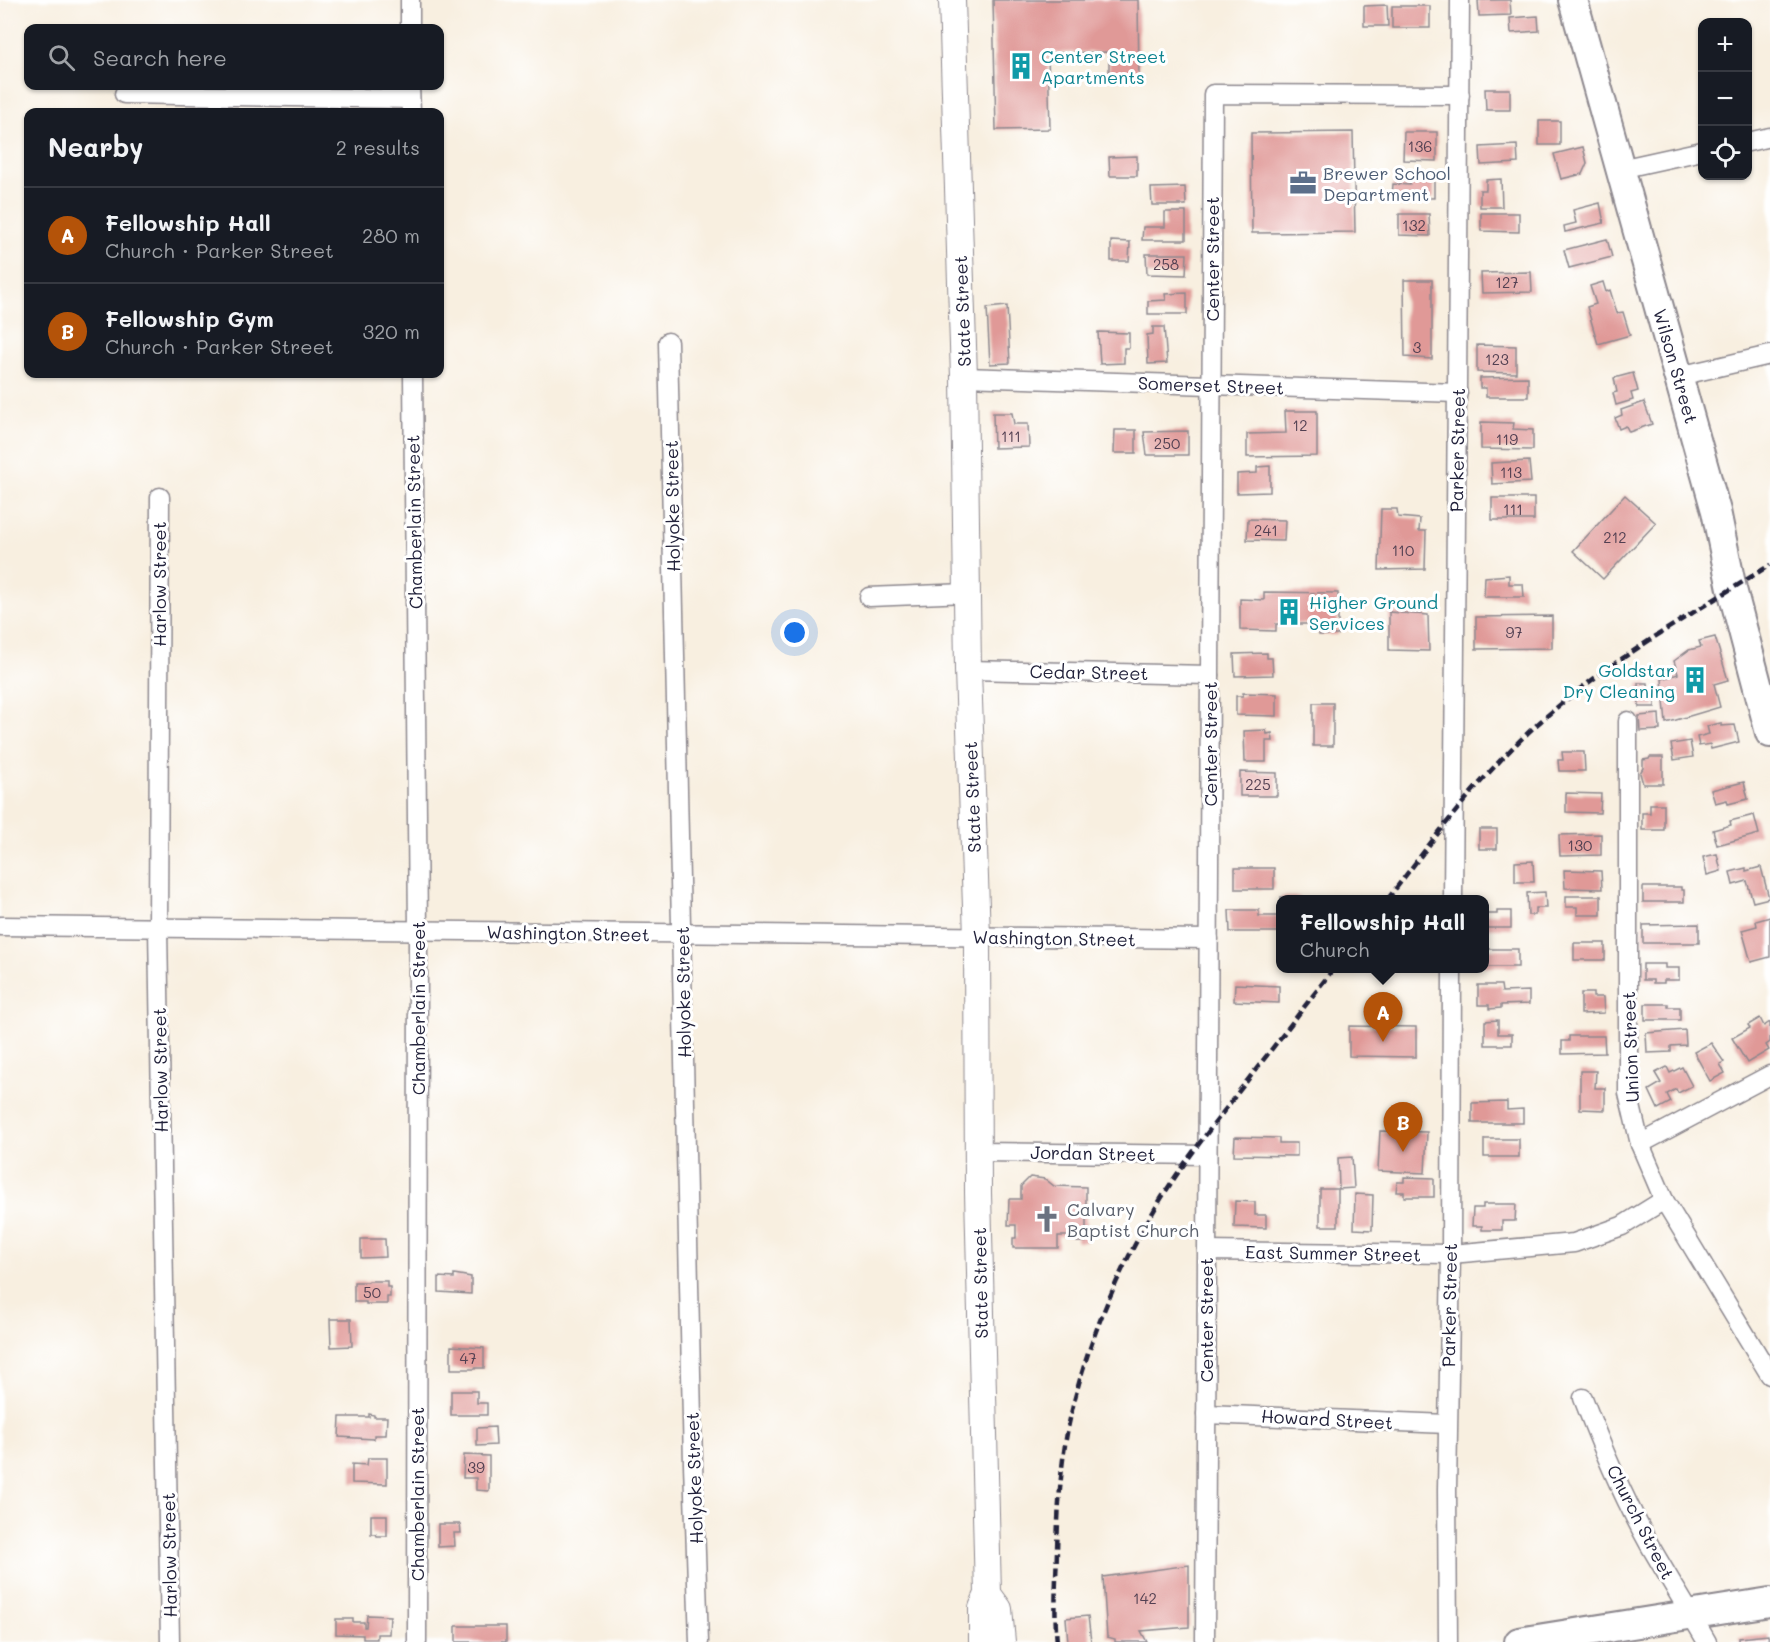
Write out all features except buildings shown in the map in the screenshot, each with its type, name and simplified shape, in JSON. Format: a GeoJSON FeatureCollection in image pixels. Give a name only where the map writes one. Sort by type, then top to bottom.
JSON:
{"type":"FeatureCollection","features":[{"type":"Feature","properties":{"kind":"main road","name":"State Street"},"geometry":{"type":"LineString","coordinates":[[952,0],[964,377],[968,670],[977,937],[978,1152],[988,1594],[982,1608],[982,1642]]}},
{"type":"Feature","properties":{"kind":"main road","name":"Wilson Street"},"geometry":{"type":"LineString","coordinates":[[1573,0],[1716,511],[1732,589],[1770,734]]}},
{"type":"Feature","properties":{"kind":"main road","name":"State Street"},"geometry":{"type":"LineString","coordinates":[[988,1594],[999,1609],[1002,1642]]}},
{"type":"Feature","properties":{"kind":"main road"},"geometry":{"type":"LineString","coordinates":[[1519,1642],[1770,1602]]}},
{"type":"Feature","properties":{"kind":"street"},"geometry":{"type":"LineString","coordinates":[[410,0],[410,24]]}},
{"type":"Feature","properties":{"kind":"street","name":"Parker Street"},"geometry":{"type":"LineString","coordinates":[[1453,895],[1460,0]]}},
{"type":"Feature","properties":{"kind":"street"},"geometry":{"type":"LineString","coordinates":[[124,94],[410,99]]}},
{"type":"Feature","properties":{"kind":"street","name":"Center Street"},"geometry":{"type":"LineString","coordinates":[[1205,1642],[1213,94],[1460,96]]}},
{"type":"Feature","properties":{"kind":"street"},"geometry":{"type":"LineString","coordinates":[[1752,141],[1770,137]]}},
{"type":"Feature","properties":{"kind":"street"},"geometry":{"type":"LineString","coordinates":[[1620,169],[1698,153]]}},
{"type":"Feature","properties":{"kind":"street","name":"Holyoke Street"},"geometry":{"type":"LineString","coordinates":[[668,342],[692,1452],[699,1642]]}},
{"type":"Feature","properties":{"kind":"street"},"geometry":{"type":"LineString","coordinates":[[1679,376],[1770,355]]}},
{"type":"Feature","properties":{"kind":"street","name":"Somerset Street"},"geometry":{"type":"LineString","coordinates":[[964,377],[1458,393]]}},
{"type":"Feature","properties":{"kind":"street","name":"Chamberlain Street"},"geometry":{"type":"LineString","coordinates":[[413,378],[418,931],[417,1642]]}},
{"type":"Feature","properties":{"kind":"street","name":"Harlow Street"},"geometry":{"type":"LineString","coordinates":[[159,497],[158,928],[170,1642]]}},
{"type":"Feature","properties":{"kind":"street"},"geometry":{"type":"LineString","coordinates":[[869,597],[967,593]]}},
{"type":"Feature","properties":{"kind":"street","name":"Cedar Street"},"geometry":{"type":"LineString","coordinates":[[968,670],[1210,675]]}},
{"type":"Feature","properties":{"kind":"street","name":"Union Street"},"geometry":{"type":"LineString","coordinates":[[1628,721],[1628,1093],[1640,1144],[1664,1200],[1770,1375]]}},
{"type":"Feature","properties":{"kind":"street","name":"Washington Street"},"geometry":{"type":"LineString","coordinates":[[0,926],[1209,939]]}},
{"type":"Feature","properties":{"kind":"street","name":"Parker Street"},"geometry":{"type":"LineString","coordinates":[[1448,1642],[1447,1424],[1451,1254],[1452,973]]}},
{"type":"Feature","properties":{"kind":"street"},"geometry":{"type":"LineString","coordinates":[[1640,1144],[1770,1075]]}},
{"type":"Feature","properties":{"kind":"street","name":"Jordan Street"},"geometry":{"type":"LineString","coordinates":[[978,1152],[1207,1155]]}},
{"type":"Feature","properties":{"kind":"street","name":"East Summer Street"},"geometry":{"type":"LineString","coordinates":[[1207,1251],[1451,1254],[1574,1243],[1622,1226],[1664,1200]]}},
{"type":"Feature","properties":{"kind":"street","name":"Church Street"},"geometry":{"type":"LineString","coordinates":[[1582,1398],[1638,1521],[1707,1642]]}},
{"type":"Feature","properties":{"kind":"street","name":"Howard Street"},"geometry":{"type":"LineString","coordinates":[[1206,1414],[1447,1424]]}},
{"type":"Feature","properties":{"kind":"railway"},"geometry":{"type":"LineString","coordinates":[[1391,895],[1479,784],[1541,721],[1623,658],[1770,565]]}},
{"type":"Feature","properties":{"kind":"railway"},"geometry":{"type":"LineString","coordinates":[[1057,1642],[1058,1522],[1067,1433],[1082,1372],[1103,1313],[1143,1229],[1168,1188],[1206,1134],[1330,973]]}},
{"type":"Feature","properties":{"kind":"place","name":"Center Street Apartments"},"geometry":{"type":"Point","coordinates":[1021,66]}},
{"type":"Feature","properties":{"kind":"place","name":"Brewer School Department"},"geometry":{"type":"Point","coordinates":[1303,183]}},
{"type":"Feature","properties":{"kind":"place","name":"Higher Ground Services"},"geometry":{"type":"Point","coordinates":[1289,612]}},
{"type":"Feature","properties":{"kind":"place","name":"Goldstar Dry Cleaning"},"geometry":{"type":"Point","coordinates":[1695,680]}},
{"type":"Feature","properties":{"kind":"place","name":"Fellowship Hall"},"geometry":{"type":"Point","coordinates":[1383,1042]}},
{"type":"Feature","properties":{"kind":"place","name":"Fellowship Gym"},"geometry":{"type":"Point","coordinates":[1403,1152]}},
{"type":"Feature","properties":{"kind":"place","name":"Calvary Baptist Church"},"geometry":{"type":"Point","coordinates":[1047,1219]}}]}
